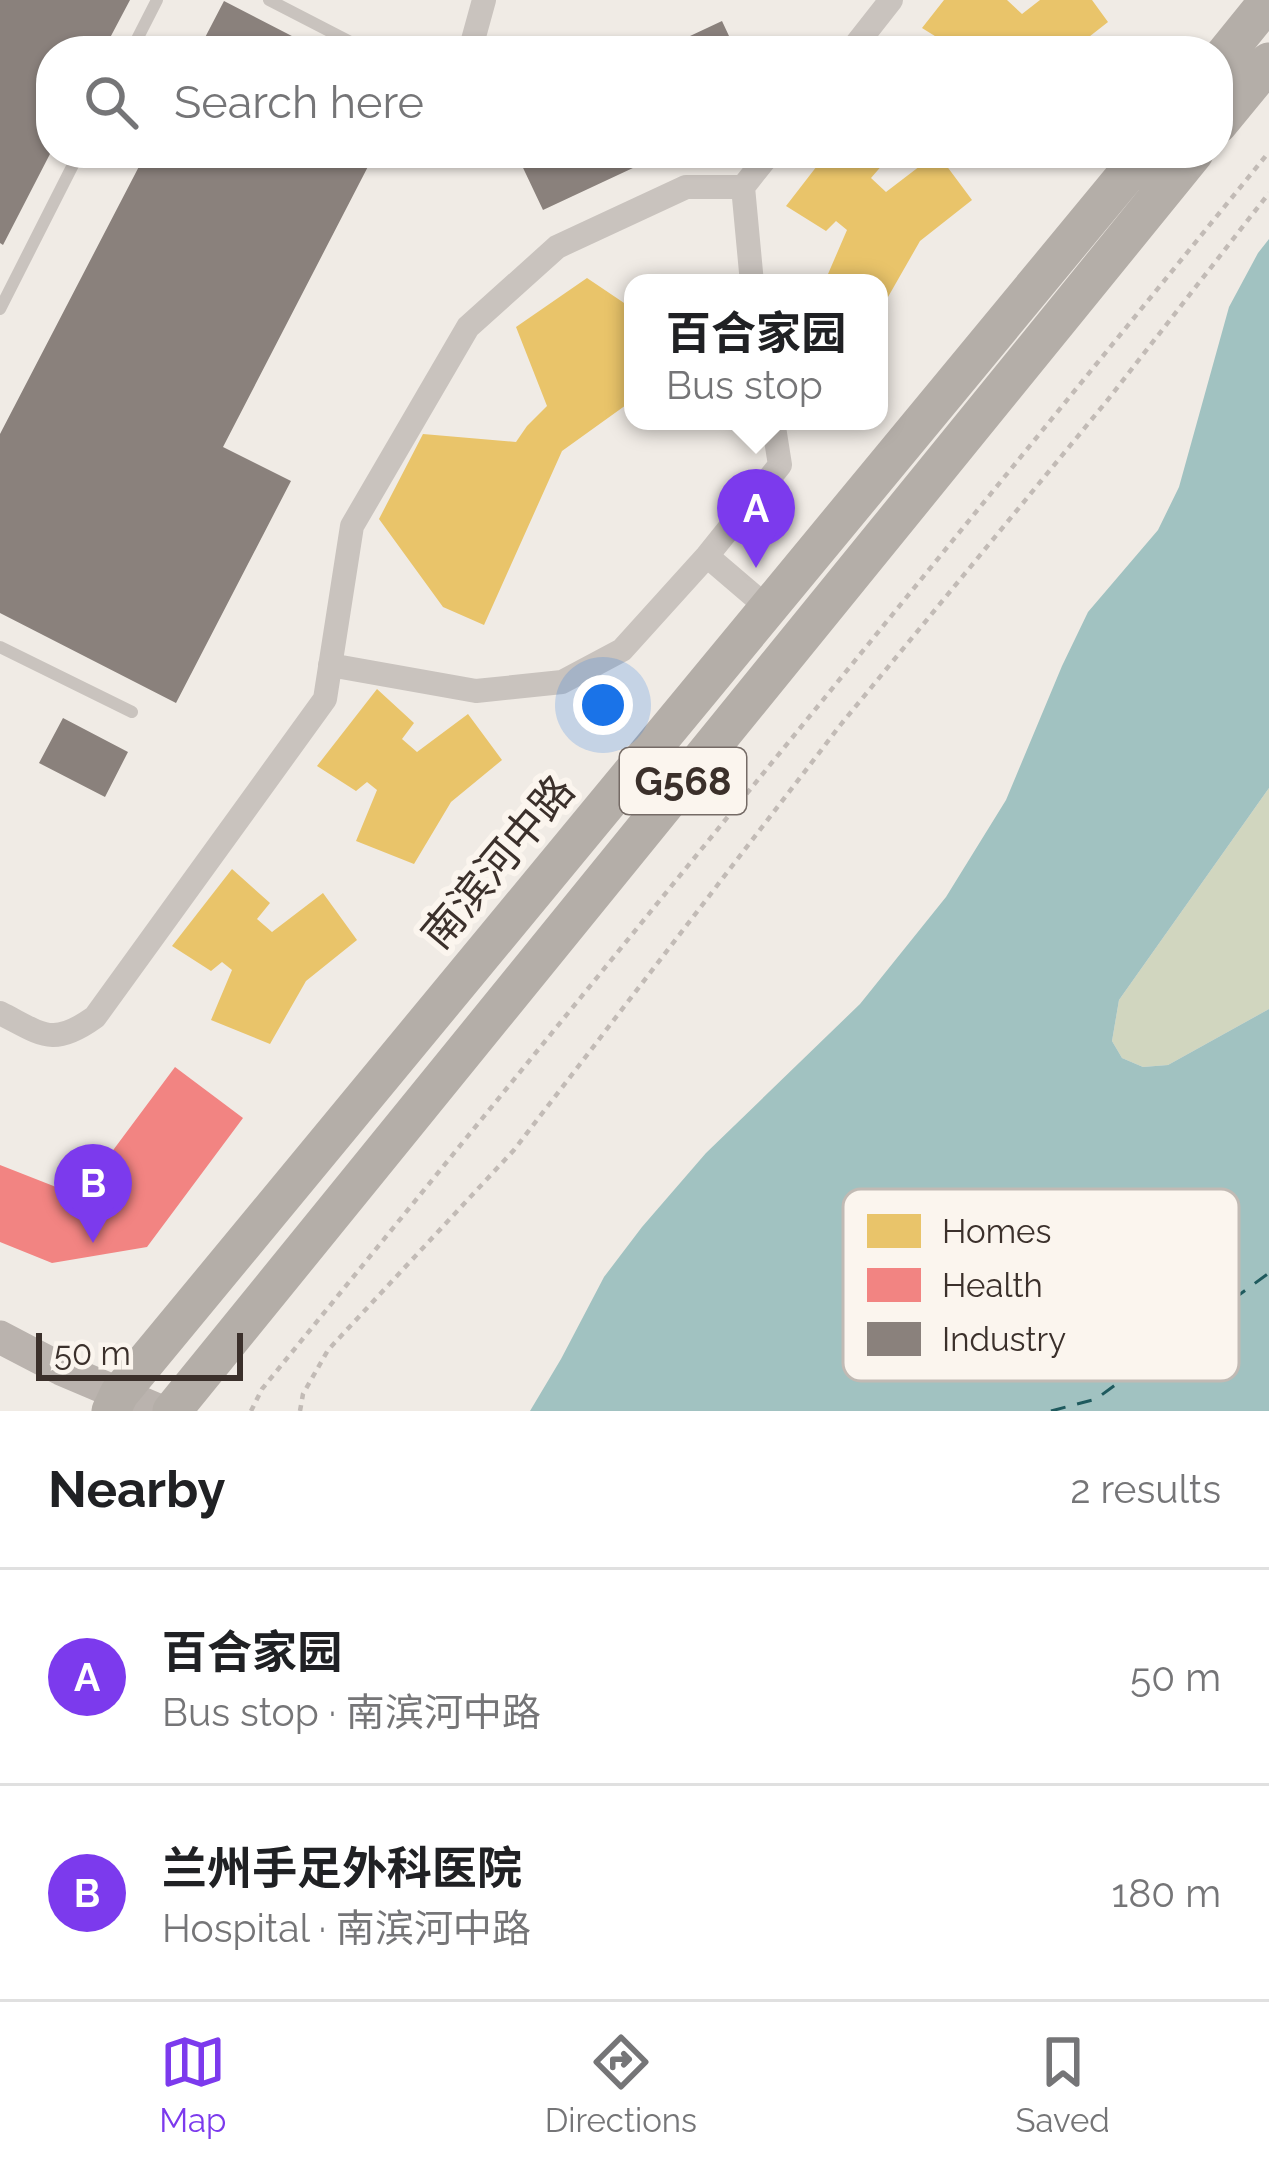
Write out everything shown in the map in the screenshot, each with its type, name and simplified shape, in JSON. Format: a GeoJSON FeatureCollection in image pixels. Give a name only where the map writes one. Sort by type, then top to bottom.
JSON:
{"type":"FeatureCollection","features":[{"type":"Feature","properties":{"kind":"highway"},"geometry":{"type":"LineString","coordinates":[[1233,44],[1269,0]]}},
{"type":"Feature","properties":{"kind":"highway"},"geometry":{"type":"LineString","coordinates":[[1233,106],[1269,62]]}},
{"type":"Feature","properties":{"kind":"highway","name":"南滨河中路"},"geometry":{"type":"LineString","coordinates":[[115,1402],[1132,168]]}},
{"type":"Feature","properties":{"kind":"highway","name":"G568"},"geometry":{"type":"LineString","coordinates":[[172,1411],[1183,168]]}},
{"type":"Feature","properties":{"kind":"main road"},"geometry":{"type":"LineString","coordinates":[[0,1337],[115,1402],[160,1411]]}},
{"type":"Feature","properties":{"kind":"street"},"geometry":{"type":"LineString","coordinates":[[474,36],[484,0]]}},
{"type":"Feature","properties":{"kind":"street"},"geometry":{"type":"LineString","coordinates":[[863,36],[892,0]]}},
{"type":"Feature","properties":{"kind":"street"},"geometry":{"type":"LineString","coordinates":[[751,274],[743,187],[758,168]]}},
{"type":"Feature","properties":{"kind":"street"},"geometry":{"type":"LineString","coordinates":[[0,1013],[46,1036],[71,1034],[95,1017],[325,699],[352,526],[468,328],[557,248],[686,188],[743,187]]}},
{"type":"Feature","properties":{"kind":"street"},"geometry":{"type":"LineString","coordinates":[[330,665],[476,691],[562,682],[622,650],[707,556],[780,465],[774,430]]}},
{"type":"Feature","properties":{"kind":"street"},"geometry":{"type":"LineString","coordinates":[[707,556],[769,609]]}},
{"type":"Feature","properties":{"kind":"lane"},"geometry":{"type":"LineString","coordinates":[[139,36],[157,0]]}},
{"type":"Feature","properties":{"kind":"lane"},"geometry":{"type":"LineString","coordinates":[[269,0],[339,36]]}},
{"type":"Feature","properties":{"kind":"lane"},"geometry":{"type":"LineString","coordinates":[[0,309],[71,168]]}},
{"type":"Feature","properties":{"kind":"lane"},"geometry":{"type":"LineString","coordinates":[[0,647],[132,712]]}},
{"type":"Feature","properties":{"kind":"path"},"geometry":{"type":"LineString","coordinates":[[251,1411],[262,1389],[1269,152]]}},
{"type":"Feature","properties":{"kind":"path"},"geometry":{"type":"LineString","coordinates":[[301,1411],[303,1394],[328,1350],[514,1150],[842,723],[1106,402],[1269,193]]}},
{"type":"Feature","properties":{"kind":"green space"},"geometry":{"type":"Polygon","coordinates":[[[1269,788],[1269,1009],[1168,1065],[1143,1067],[1122,1058],[1112,1041],[1119,1000],[1269,788]]]}},
{"type":"Feature","properties":{"kind":"water"},"geometry":{"type":"Polygon","coordinates":[[[1269,239],[1269,788],[1119,1000],[1112,1041],[1122,1058],[1143,1067],[1168,1065],[1269,1009],[1269,1411],[530,1411],[604,1277],[642,1227],[706,1153],[860,1004],[946,897],[1006,800],[1088,612],[1158,530],[1179,487],[1229,307],[1269,239]]]}},
{"type":"Feature","properties":{"kind":"building: Homes"},"geometry":{"type":"Polygon","coordinates":[[[944,0],[1007,0],[1022,14],[1040,0],[1092,0],[1108,22],[1090,36],[935,36],[922,28],[944,0]]]}},
{"type":"Feature","properties":{"kind":"building: Homes"},"geometry":{"type":"Polygon","coordinates":[[[815,168],[880,168],[871,178],[886,192],[917,168],[948,168],[972,200],[920,241],[888,297],[888,274],[828,274],[847,230],[836,221],[826,231],[786,206],[815,168]]]}},
{"type":"Feature","properties":{"kind":"building: Homes"},"geometry":{"type":"Polygon","coordinates":[[[587,278],[624,303],[624,406],[562,451],[484,625],[443,607],[379,519],[423,434],[516,442],[547,406],[516,327],[587,278]]]}},
{"type":"Feature","properties":{"kind":"building: Homes"},"geometry":{"type":"Polygon","coordinates":[[[377,689],[414,723],[402,739],[417,752],[468,714],[502,760],[451,802],[414,864],[356,841],[377,790],[367,782],[356,791],[317,766],[377,689]]]}},
{"type":"Feature","properties":{"kind":"building: Homes"},"geometry":{"type":"Polygon","coordinates":[[[232,869],[270,903],[257,919],[272,932],[323,893],[357,940],[306,981],[270,1044],[211,1020],[232,970],[222,962],[211,971],[172,946],[232,869]]]}},
{"type":"Feature","properties":{"kind":"building: Health"},"geometry":{"type":"Polygon","coordinates":[[[175,1067],[243,1118],[147,1247],[52,1263],[0,1242],[0,1165],[79,1196],[175,1067]]]}},
{"type":"Feature","properties":{"kind":"building: Industry"},"geometry":{"type":"Polygon","coordinates":[[[0,0],[130,0],[111,36],[36,36],[36,168],[43,168],[3,245],[0,0]]]}},
{"type":"Feature","properties":{"kind":"building: Industry"},"geometry":{"type":"Polygon","coordinates":[[[224,1],[292,36],[206,36],[224,1]]]}},
{"type":"Feature","properties":{"kind":"building: Industry"},"geometry":{"type":"Polygon","coordinates":[[[722,21],[729,36],[690,36],[722,21]]]}},
{"type":"Feature","properties":{"kind":"building: Industry"},"geometry":{"type":"Polygon","coordinates":[[[138,168],[367,168],[223,447],[291,481],[176,703],[0,613],[0,434],[138,168]]]}},
{"type":"Feature","properties":{"kind":"building: Industry"},"geometry":{"type":"Polygon","coordinates":[[[523,168],[633,168],[543,210],[523,168]]]}},
{"type":"Feature","properties":{"kind":"building: Industry"},"geometry":{"type":"Polygon","coordinates":[[[63,718],[128,752],[105,797],[39,763],[63,718]]]}},
{"type":"Feature","properties":{"kind":"ferry route"},"geometry":{"type":"LineString","coordinates":[[1239,1295],[1269,1273]]}},
{"type":"Feature","properties":{"kind":"ferry route"},"geometry":{"type":"LineString","coordinates":[[1051,1411],[1096,1399],[1121,1381]]}},
{"type":"Feature","properties":{"kind":"place","name":"百合家园"},"geometry":{"type":"Point","coordinates":[756,568]}},
{"type":"Feature","properties":{"kind":"place","name":"兰州手足外科医院"},"geometry":{"type":"Point","coordinates":[93,1243]}}]}
